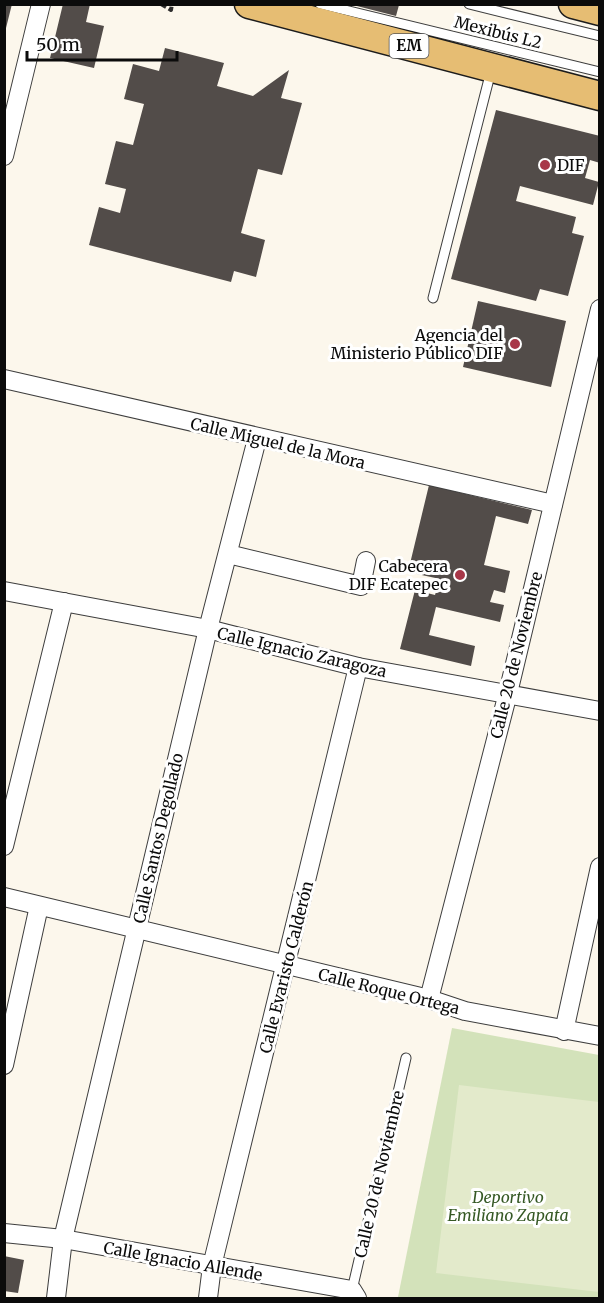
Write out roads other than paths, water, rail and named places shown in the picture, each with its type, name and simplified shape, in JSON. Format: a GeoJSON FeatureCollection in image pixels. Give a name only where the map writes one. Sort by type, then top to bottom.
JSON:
{"type":"FeatureCollection","features":[{"type":"Feature","properties":{"kind":"main road","name":"EM"},"geometry":{"type":"LineString","coordinates":[[249,4],[600,96]]}},
{"type":"Feature","properties":{"kind":"main road"},"geometry":{"type":"LineString","coordinates":[[573,4],[600,11]]}},
{"type":"Feature","properties":{"kind":"street"},"geometry":{"type":"LineString","coordinates":[[4,156],[40,4]]}},
{"type":"Feature","properties":{"kind":"street","name":"Calle 20 de Noviembre"},"geometry":{"type":"LineString","coordinates":[[429,999],[508,693],[553,504],[594,356],[600,309]]}},
{"type":"Feature","properties":{"kind":"street","name":"Calle Miguel de la Mora"},"geometry":{"type":"LineString","coordinates":[[4,379],[257,439],[553,504]]}},
{"type":"Feature","properties":{"kind":"street","name":"Calle Santos Degollado"},"geometry":{"type":"LineString","coordinates":[[56,1299],[63,1239],[208,629],[257,439]]}},
{"type":"Feature","properties":{"kind":"street"},"geometry":{"type":"LineString","coordinates":[[228,554],[361,586],[366,561]]}},
{"type":"Feature","properties":{"kind":"street","name":"Calle Ignacio Zaragoza"},"geometry":{"type":"LineString","coordinates":[[4,591],[208,629],[358,667],[600,711]]}},
{"type":"Feature","properties":{"kind":"street"},"geometry":{"type":"LineString","coordinates":[[4,846],[64,602]]}},
{"type":"Feature","properties":{"kind":"street","name":"Calle Evaristo Calderón"},"geometry":{"type":"LineString","coordinates":[[208,1299],[212,1266],[358,667]]}},
{"type":"Feature","properties":{"kind":"street"},"geometry":{"type":"LineString","coordinates":[[564,1031],[600,867]]}},
{"type":"Feature","properties":{"kind":"street","name":"Calle Roque Ortega"},"geometry":{"type":"LineString","coordinates":[[4,897],[429,999],[465,1011],[600,1036]]}},
{"type":"Feature","properties":{"kind":"street"},"geometry":{"type":"LineString","coordinates":[[4,1065],[39,906]]}},
{"type":"Feature","properties":{"kind":"street","name":"Calle Ignacio Allende"},"geometry":{"type":"LineString","coordinates":[[4,1233],[63,1239],[355,1294]]}},
{"type":"Feature","properties":{"kind":"lane","name":"Mexibús L2"},"geometry":{"type":"LineString","coordinates":[[320,4],[600,72]]}},
{"type":"Feature","properties":{"kind":"lane","name":"Mexibús L2"},"geometry":{"type":"LineString","coordinates":[[469,4],[600,36]]}},
{"type":"Feature","properties":{"kind":"lane"},"geometry":{"type":"LineString","coordinates":[[433,298],[492,68]]}},
{"type":"Feature","properties":{"kind":"lane","name":"Calle 20 de Noviembre"},"geometry":{"type":"LineString","coordinates":[[355,1294],[406,1058]]}},
{"type":"Feature","properties":{"kind":"place","name":"DIF"},"geometry":{"type":"Point","coordinates":[545,165]}},
{"type":"Feature","properties":{"kind":"place","name":"Agencia del Ministerio Público DIF"},"geometry":{"type":"Point","coordinates":[515,344]}},
{"type":"Feature","properties":{"kind":"place","name":"Cabecera DIF Ecatepec"},"geometry":{"type":"Point","coordinates":[460,575]}},
{"type":"Feature","properties":{"kind":"park label","name":"Deportivo Emiliano Zapata"},"geometry":{"type":"Point","coordinates":[508,1206]}}]}
